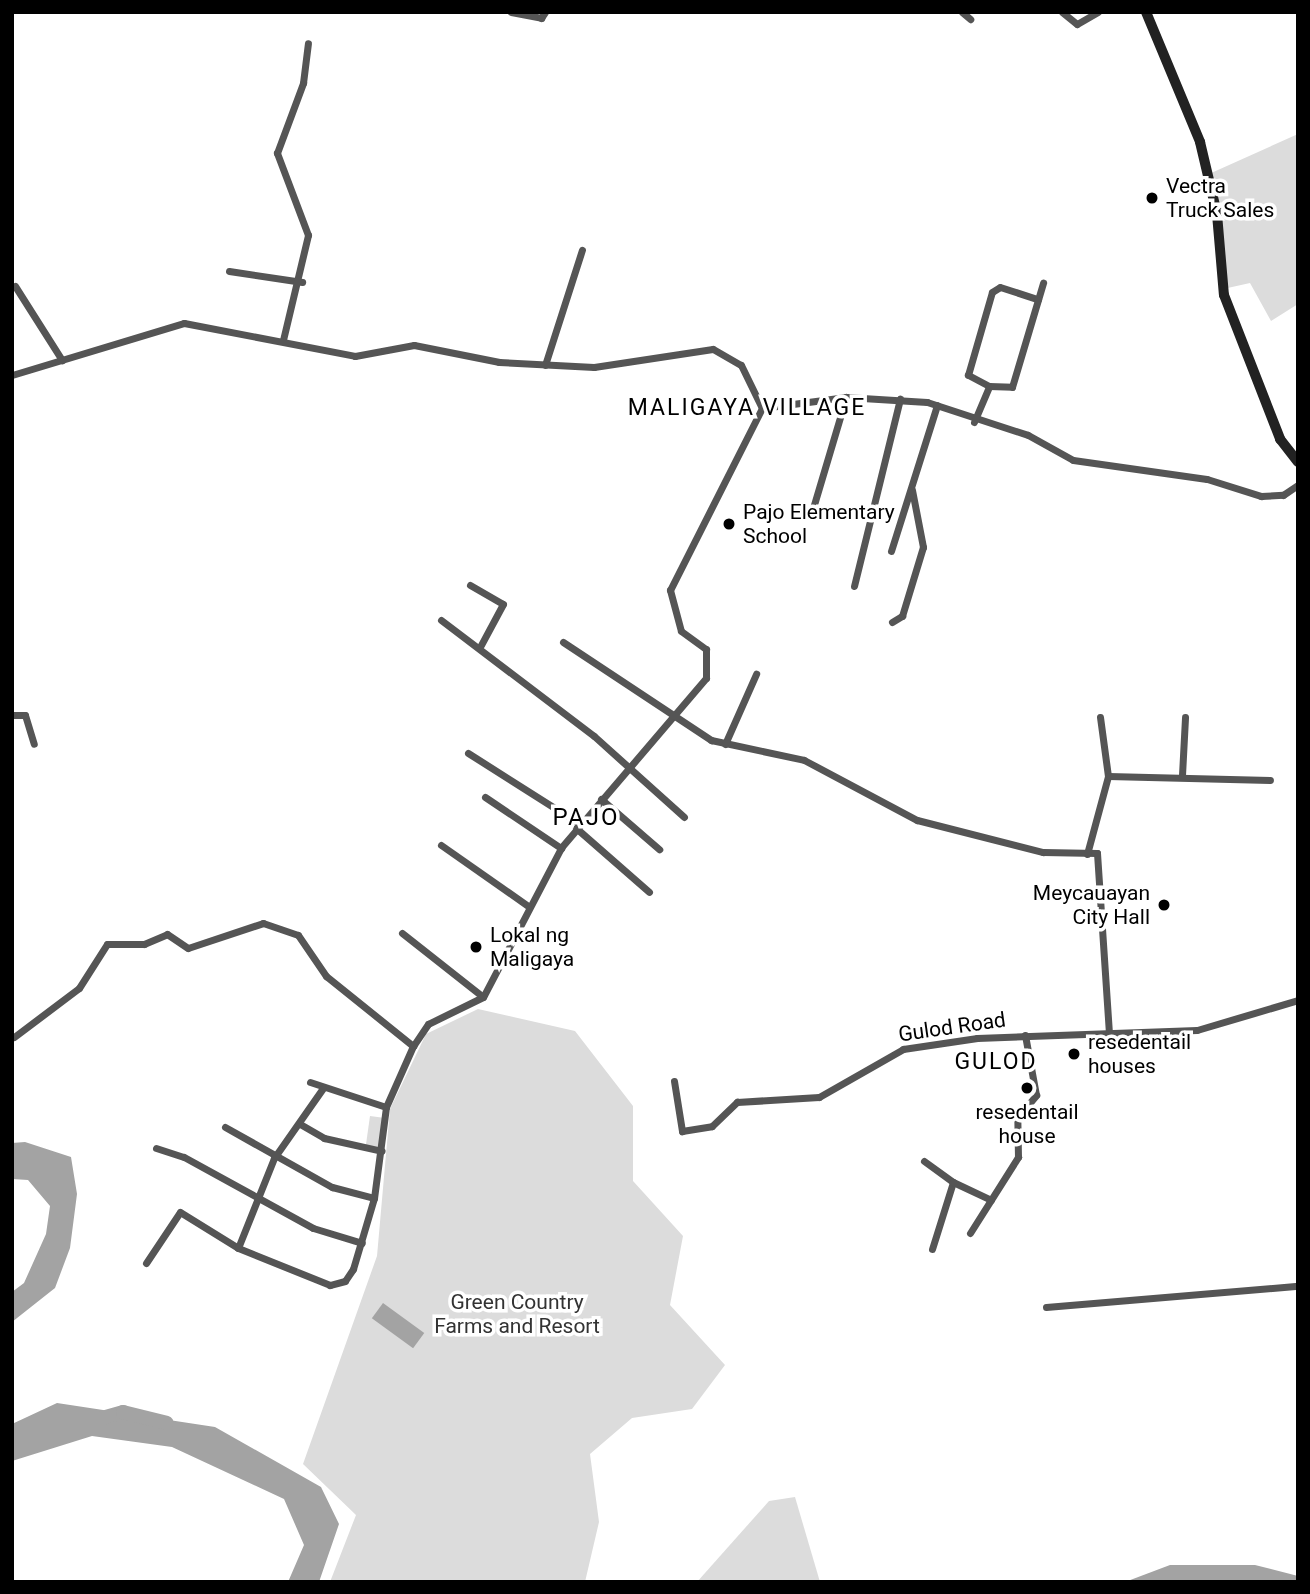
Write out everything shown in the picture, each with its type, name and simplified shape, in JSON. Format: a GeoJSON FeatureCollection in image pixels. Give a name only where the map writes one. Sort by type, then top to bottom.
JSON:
{"type":"FeatureCollection","features":[{"type":"Feature","properties":{"kind":"main road"},"geometry":{"type":"LineString","coordinates":[[1146,12],[1200,142],[1217,214],[1224,295],[1280,439],[1298,462]]}},
{"type":"Feature","properties":{"kind":"street"},"geometry":{"type":"LineString","coordinates":[[511,12],[541,18],[545,12]]}},
{"type":"Feature","properties":{"kind":"street"},"geometry":{"type":"LineString","coordinates":[[962,12],[970,19]]}},
{"type":"Feature","properties":{"kind":"street"},"geometry":{"type":"LineString","coordinates":[[1062,12],[1077,24],[1098,12]]}},
{"type":"Feature","properties":{"kind":"street"},"geometry":{"type":"LineString","coordinates":[[283,340],[302,282],[308,232],[277,153],[303,83],[308,43]]}},
{"type":"Feature","properties":{"kind":"street"},"geometry":{"type":"LineString","coordinates":[[545,365],[582,250]]}},
{"type":"Feature","properties":{"kind":"street"},"geometry":{"type":"LineString","coordinates":[[229,271],[302,282]]}},
{"type":"Feature","properties":{"kind":"street"},"geometry":{"type":"LineString","coordinates":[[1038,299],[1000,288],[992,292],[968,375],[989,386],[1012,387],[1043,284]]}},
{"type":"Feature","properties":{"kind":"street"},"geometry":{"type":"LineString","coordinates":[[15,286],[62,360]]}},
{"type":"Feature","properties":{"kind":"street"},"geometry":{"type":"LineString","coordinates":[[12,375],[184,323],[283,340],[347,355],[414,345],[545,365],[594,367],[713,349],[741,365],[762,408]]}},
{"type":"Feature","properties":{"kind":"street"},"geometry":{"type":"LineString","coordinates":[[974,422],[989,386]]}},
{"type":"Feature","properties":{"kind":"street"},"geometry":{"type":"LineString","coordinates":[[762,408],[846,397],[900,399],[937,405],[974,422],[1028,435],[1073,460],[1157,477],[1207,479],[1261,496],[1283,495],[1298,485]]}},
{"type":"Feature","properties":{"kind":"street"},"geometry":{"type":"LineString","coordinates":[[813,508],[846,397]]}},
{"type":"Feature","properties":{"kind":"street"},"geometry":{"type":"LineString","coordinates":[[854,586],[900,399]]}},
{"type":"Feature","properties":{"kind":"street"},"geometry":{"type":"LineString","coordinates":[[891,551],[937,405]]}},
{"type":"Feature","properties":{"kind":"street"},"geometry":{"type":"LineString","coordinates":[[146,1263],[180,1212],[238,1248],[331,1285],[345,1281],[362,1243],[374,1198],[386,1107],[413,1046],[428,1024],[483,997],[528,906],[561,848],[628,766],[706,678],[709,656],[681,631],[672,611],[674,575],[762,408]]}},
{"type":"Feature","properties":{"kind":"street"},"geometry":{"type":"LineString","coordinates":[[892,622],[902,615],[923,547],[912,490]]}},
{"type":"Feature","properties":{"kind":"street"},"geometry":{"type":"LineString","coordinates":[[470,585],[503,604],[481,645]]}},
{"type":"Feature","properties":{"kind":"street"},"geometry":{"type":"LineString","coordinates":[[441,620],[481,645],[628,766],[684,817]]}},
{"type":"Feature","properties":{"kind":"street"},"geometry":{"type":"LineString","coordinates":[[563,642],[673,718],[725,744],[804,760],[917,820],[1043,852],[1097,853],[1102,870],[1109,1033]]}},
{"type":"Feature","properties":{"kind":"street"},"geometry":{"type":"LineString","coordinates":[[725,744],[756,674]]}},
{"type":"Feature","properties":{"kind":"street"},"geometry":{"type":"LineString","coordinates":[[12,715],[25,715],[34,744]]}},
{"type":"Feature","properties":{"kind":"street"},"geometry":{"type":"LineString","coordinates":[[1087,854],[1108,776],[1100,717]]}},
{"type":"Feature","properties":{"kind":"street"},"geometry":{"type":"LineString","coordinates":[[1182,775],[1185,717]]}},
{"type":"Feature","properties":{"kind":"street"},"geometry":{"type":"LineString","coordinates":[[468,753],[578,826],[649,892]]}},
{"type":"Feature","properties":{"kind":"street"},"geometry":{"type":"LineString","coordinates":[[1108,776],[1182,775],[1270,780]]}},
{"type":"Feature","properties":{"kind":"street"},"geometry":{"type":"LineString","coordinates":[[485,797],[561,848]]}},
{"type":"Feature","properties":{"kind":"street"},"geometry":{"type":"LineString","coordinates":[[601,799],[659,849]]}},
{"type":"Feature","properties":{"kind":"street"},"geometry":{"type":"LineString","coordinates":[[441,845],[528,906]]}},
{"type":"Feature","properties":{"kind":"street"},"geometry":{"type":"LineString","coordinates":[[14,1037],[74,992],[107,944],[144,944],[167,934],[188,948],[263,923],[298,935],[326,976],[413,1046]]}},
{"type":"Feature","properties":{"kind":"street"},"geometry":{"type":"LineString","coordinates":[[401,933],[483,997]]}},
{"type":"Feature","properties":{"kind":"street","name":"Gulod Road"},"geometry":{"type":"LineString","coordinates":[[674,1081],[682,1131],[712,1126],[737,1102],[819,1097],[903,1049],[1025,1035],[1197,1030],[1298,1000]]}},
{"type":"Feature","properties":{"kind":"street"},"geometry":{"type":"LineString","coordinates":[[970,1233],[981,1207],[992,1200],[1018,1157],[1017,1118],[1037,1087],[1028,1069],[1025,1035]]}},
{"type":"Feature","properties":{"kind":"street"},"geometry":{"type":"LineString","coordinates":[[310,1082],[386,1107]]}},
{"type":"Feature","properties":{"kind":"street"},"geometry":{"type":"LineString","coordinates":[[238,1248],[274,1158],[323,1088]]}},
{"type":"Feature","properties":{"kind":"street"},"geometry":{"type":"LineString","coordinates":[[300,1124],[324,1138],[382,1152]]}},
{"type":"Feature","properties":{"kind":"street"},"geometry":{"type":"LineString","coordinates":[[225,1127],[274,1158],[332,1187],[374,1198]]}},
{"type":"Feature","properties":{"kind":"street"},"geometry":{"type":"LineString","coordinates":[[156,1148],[184,1157],[313,1228],[362,1243]]}},
{"type":"Feature","properties":{"kind":"street"},"geometry":{"type":"LineString","coordinates":[[925,1161],[953,1182],[992,1200]]}},
{"type":"Feature","properties":{"kind":"street"},"geometry":{"type":"LineString","coordinates":[[932,1249],[953,1182]]}},
{"type":"Feature","properties":{"kind":"street"},"geometry":{"type":"LineString","coordinates":[[1046,1307],[1298,1286]]}},
{"type":"Feature","properties":{"kind":"green space"},"geometry":{"type":"Polygon","coordinates":[[[1298,134],[1298,304],[1271,321],[1250,283],[1223,289],[1209,174],[1298,134]]]}},
{"type":"Feature","properties":{"kind":"green space","name":"Green Country Farms and Resort"},"geometry":{"type":"Polygon","coordinates":[[[478,1009],[575,1031],[633,1106],[633,1181],[683,1236],[670,1305],[725,1365],[692,1409],[632,1418],[590,1454],[599,1522],[585,1582],[330,1582],[356,1515],[303,1464],[377,1256],[390,1109],[426,1034],[478,1009]]]}},
{"type":"Feature","properties":{"kind":"green space"},"geometry":{"type":"Polygon","coordinates":[[[370,1116],[385,1118],[381,1149],[366,1147],[370,1116]]]}},
{"type":"Feature","properties":{"kind":"green space"},"geometry":{"type":"Polygon","coordinates":[[[795,1497],[820,1582],[697,1582],[769,1501],[795,1497]]]}},
{"type":"Feature","properties":{"kind":"shaded area"},"geometry":{"type":"Polygon","coordinates":[[[25,1142],[71,1157],[77,1194],[70,1248],[55,1288],[12,1322],[12,1292],[24,1283],[46,1234],[50,1206],[28,1180],[12,1179],[12,1143],[25,1142]]]}},
{"type":"Feature","properties":{"kind":"shaded area"},"geometry":{"type":"Polygon","coordinates":[[[383,1303],[424,1333],[413,1348],[372,1318],[383,1303]]]}},
{"type":"Feature","properties":{"kind":"shaded area"},"geometry":{"type":"Polygon","coordinates":[[[57,1403],[215,1427],[321,1487],[339,1524],[319,1582],[288,1582],[304,1545],[284,1499],[172,1447],[92,1436],[12,1461],[12,1424],[57,1403]]]}},
{"type":"Feature","properties":{"kind":"shaded area"},"geometry":{"type":"Polygon","coordinates":[[[1170,1565],[1255,1565],[1298,1576],[1298,1582],[1125,1582],[1170,1565]]]}},
{"type":"Feature","properties":{"kind":"waterway"},"geometry":{"type":"LineString","coordinates":[[102,1418],[123,1412],[167,1423]]}},
{"type":"Feature","properties":{"kind":"place","name":"Vectra Truck Sales"},"geometry":{"type":"Point","coordinates":[1152,198]}},
{"type":"Feature","properties":{"kind":"place","name":"Pajo Elementary School"},"geometry":{"type":"Point","coordinates":[729,524]}},
{"type":"Feature","properties":{"kind":"place","name":"Meycauayan City Hall"},"geometry":{"type":"Point","coordinates":[1164,905]}},
{"type":"Feature","properties":{"kind":"place","name":"Lokal ng Maligaya"},"geometry":{"type":"Point","coordinates":[476,947]}},
{"type":"Feature","properties":{"kind":"place","name":"resedentail houses"},"geometry":{"type":"Point","coordinates":[1074,1054]}},
{"type":"Feature","properties":{"kind":"place","name":"resedentail house"},"geometry":{"type":"Point","coordinates":[1027,1088]}},
{"type":"Feature","properties":{"kind":"district","name":"MALIGAYA VILLAGE"},"geometry":{"type":"Point","coordinates":[747,408]}},
{"type":"Feature","properties":{"kind":"district","name":"PAJO"},"geometry":{"type":"Point","coordinates":[586,818]}},
{"type":"Feature","properties":{"kind":"district","name":"GULOD"},"geometry":{"type":"Point","coordinates":[996,1062]}}]}
